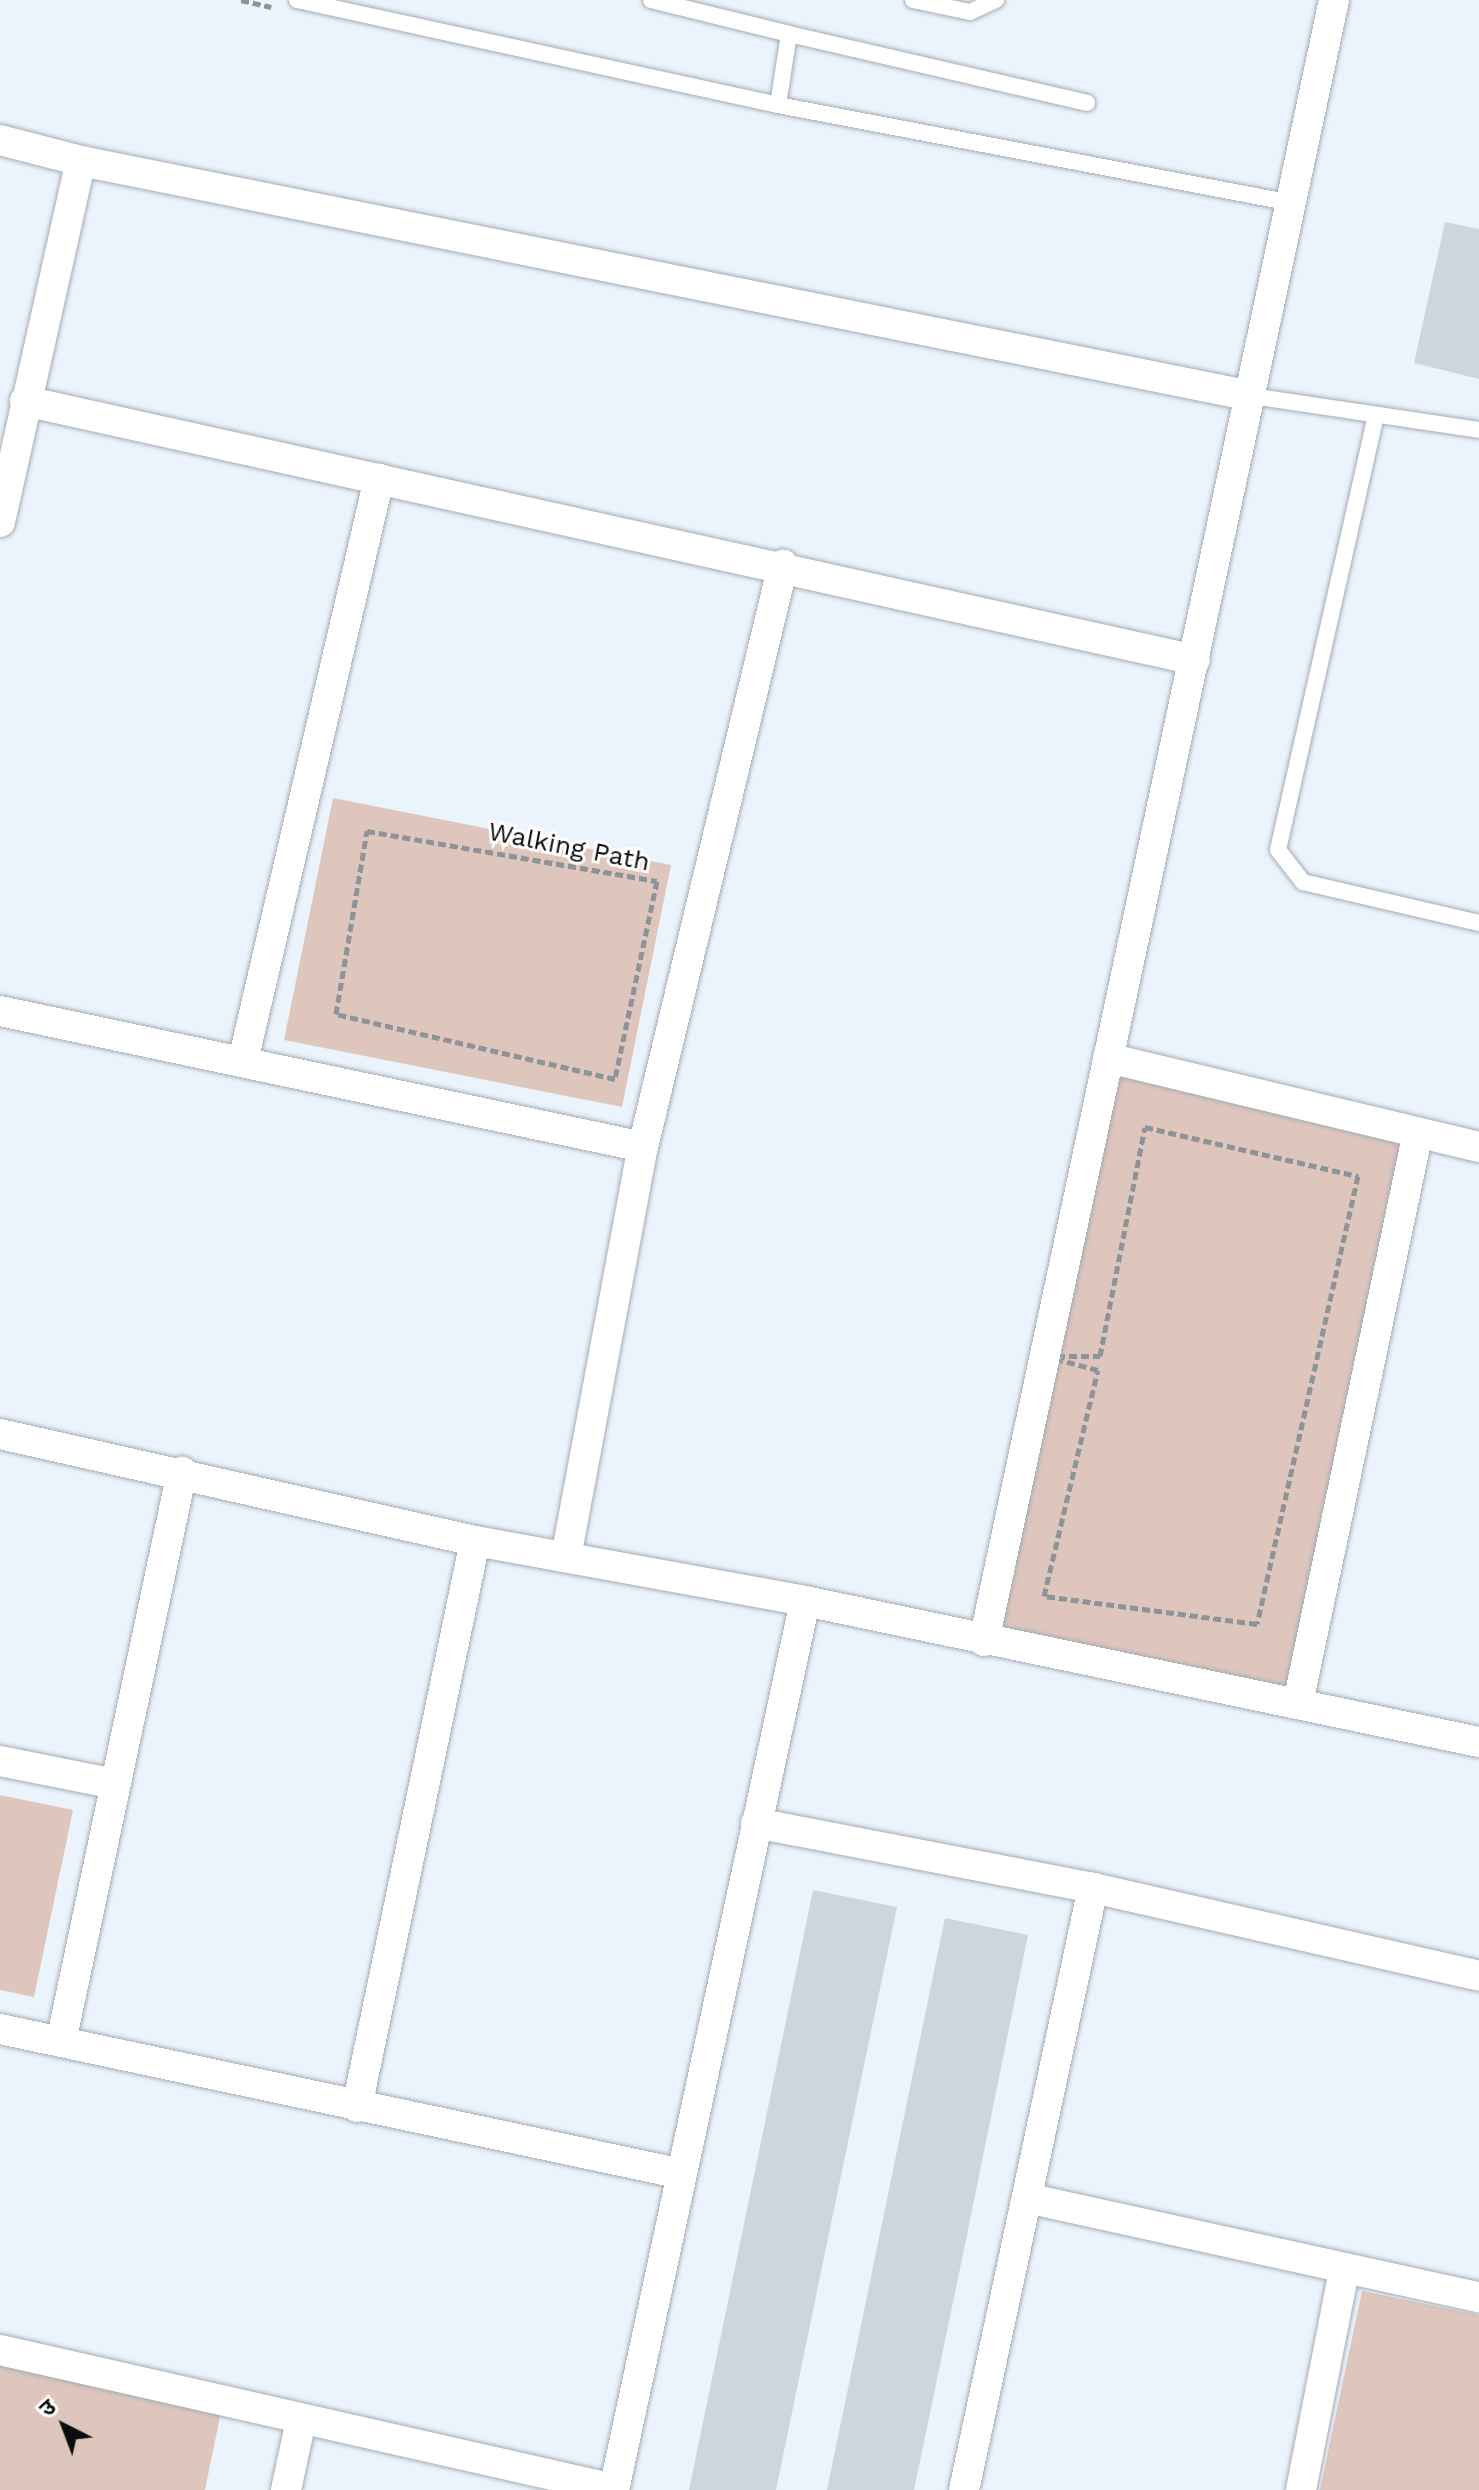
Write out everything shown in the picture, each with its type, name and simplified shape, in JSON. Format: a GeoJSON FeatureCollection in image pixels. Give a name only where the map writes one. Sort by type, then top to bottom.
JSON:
{"type":"FeatureCollection","features":[{"type":"Feature","properties":{"kind":"street"},"geometry":{"type":"LineString","coordinates":[[984,1641],[1252,396],[1334,0]]}},
{"type":"Feature","properties":{"kind":"street"},"geometry":{"type":"LineString","coordinates":[[0,140],[81,161],[1252,396]]}},
{"type":"Feature","properties":{"kind":"street"},"geometry":{"type":"LineString","coordinates":[[0,522],[81,161]]}},
{"type":"Feature","properties":{"kind":"street"},"geometry":{"type":"LineString","coordinates":[[25,401],[783,565],[1195,660]]}},
{"type":"Feature","properties":{"kind":"street"},"geometry":{"type":"LineString","coordinates":[[243,1061],[379,479]]}},
{"type":"Feature","properties":{"kind":"street"},"geometry":{"type":"LineString","coordinates":[[566,1557],[643,1147],[783,565]]}},
{"type":"Feature","properties":{"kind":"street"},"geometry":{"type":"LineString","coordinates":[[0,1011],[643,1147]]}},
{"type":"Feature","properties":{"kind":"street"},"geometry":{"type":"LineString","coordinates":[[1108,1058],[1479,1147]]}},
{"type":"Feature","properties":{"kind":"street"},"geometry":{"type":"LineString","coordinates":[[1298,1703],[1418,1132]]}},
{"type":"Feature","properties":{"kind":"street"},"geometry":{"type":"LineString","coordinates":[[0,1434],[182,1472],[475,1541],[805,1601],[984,1641],[1479,1742]]}},
{"type":"Feature","properties":{"kind":"street"},"geometry":{"type":"LineString","coordinates":[[61,2042],[182,1472]]}},
{"type":"Feature","properties":{"kind":"street"},"geometry":{"type":"LineString","coordinates":[[357,2107],[475,1541]]}},
{"type":"Feature","properties":{"kind":"street"},"geometry":{"type":"LineString","coordinates":[[0,2350],[614,2490],[805,1601]]}},
{"type":"Feature","properties":{"kind":"street"},"geometry":{"type":"LineString","coordinates":[[0,1761],[115,1784]]}},
{"type":"Feature","properties":{"kind":"street"},"geometry":{"type":"LineString","coordinates":[[756,1823],[1093,1888],[1479,1976]]}},
{"type":"Feature","properties":{"kind":"street"},"geometry":{"type":"LineString","coordinates":[[964,2490],[1093,1888]]}},
{"type":"Feature","properties":{"kind":"street"},"geometry":{"type":"LineString","coordinates":[[0,2029],[682,2174]]}},
{"type":"Feature","properties":{"kind":"street"},"geometry":{"type":"LineString","coordinates":[[1027,2198],[1344,2271],[1479,2297]]}},
{"type":"Feature","properties":{"kind":"street"},"geometry":{"type":"LineString","coordinates":[[1301,2490],[1344,2271]]}},
{"type":"Feature","properties":{"kind":"street"},"geometry":{"type":"LineString","coordinates":[[286,2490],[301,2420]]}},
{"type":"Feature","properties":{"kind":"lane"},"geometry":{"type":"LineString","coordinates":[[297,0],[778,105],[1292,203]]}},
{"type":"Feature","properties":{"kind":"lane"},"geometry":{"type":"LineString","coordinates":[[651,0],[1087,103]]}},
{"type":"Feature","properties":{"kind":"lane"},"geometry":{"type":"LineString","coordinates":[[913,0],[970,12],[996,0]]}},
{"type":"Feature","properties":{"kind":"lane"},"geometry":{"type":"LineString","coordinates":[[778,105],[789,34]]}},
{"type":"Feature","properties":{"kind":"lane"},"geometry":{"type":"LineString","coordinates":[[1252,396],[1479,430]]}},
{"type":"Feature","properties":{"kind":"lane"},"geometry":{"type":"LineString","coordinates":[[1376,415],[1278,850],[1303,882],[1479,923]]}},
{"type":"Feature","properties":{"kind":"path","name":"Walking Path"},"geometry":{"type":"LineString","coordinates":[[367,831],[657,881],[615,1079],[336,1014],[367,831]]}},
{"type":"Feature","properties":{"kind":"path"},"geometry":{"type":"LineString","coordinates":[[1145,1127],[1358,1176],[1257,1624],[1044,1596],[1098,1370],[1045,1356],[1100,1356],[1145,1127]]}},
{"type":"Feature","properties":{"kind":"shaded area"},"geometry":{"type":"Polygon","coordinates":[[[333,798],[671,865],[622,1107],[284,1040],[333,798]]]}},
{"type":"Feature","properties":{"kind":"shaded area"},"geometry":{"type":"Polygon","coordinates":[[[1108,1058],[1418,1132],[1298,1703],[984,1641],[1108,1058]]]}},
{"type":"Feature","properties":{"kind":"shaded area"},"geometry":{"type":"Polygon","coordinates":[[[0,1795],[73,1810],[34,1997],[0,1990],[0,1795]]]}},
{"type":"Feature","properties":{"kind":"shaded area"},"geometry":{"type":"Polygon","coordinates":[[[1362,2291],[1479,2315],[1479,2490],[1320,2490],[1362,2291]]]}},
{"type":"Feature","properties":{"kind":"shaded area"},"geometry":{"type":"Polygon","coordinates":[[[0,2362],[222,2407],[205,2490],[0,2490],[0,2362]]]}},
{"type":"Feature","properties":{"kind":"building"},"geometry":{"type":"Polygon","coordinates":[[[1445,222],[1479,229],[1479,379],[1414,363],[1445,222]]]}},
{"type":"Feature","properties":{"kind":"building"},"geometry":{"type":"Polygon","coordinates":[[[813,1890],[897,1907],[776,2490],[689,2490],[813,1890]]]}},
{"type":"Feature","properties":{"kind":"building"},"geometry":{"type":"Polygon","coordinates":[[[945,1918],[1028,1935],[967,2235],[914,2490],[827,2490],[945,1918]]]}}]}
